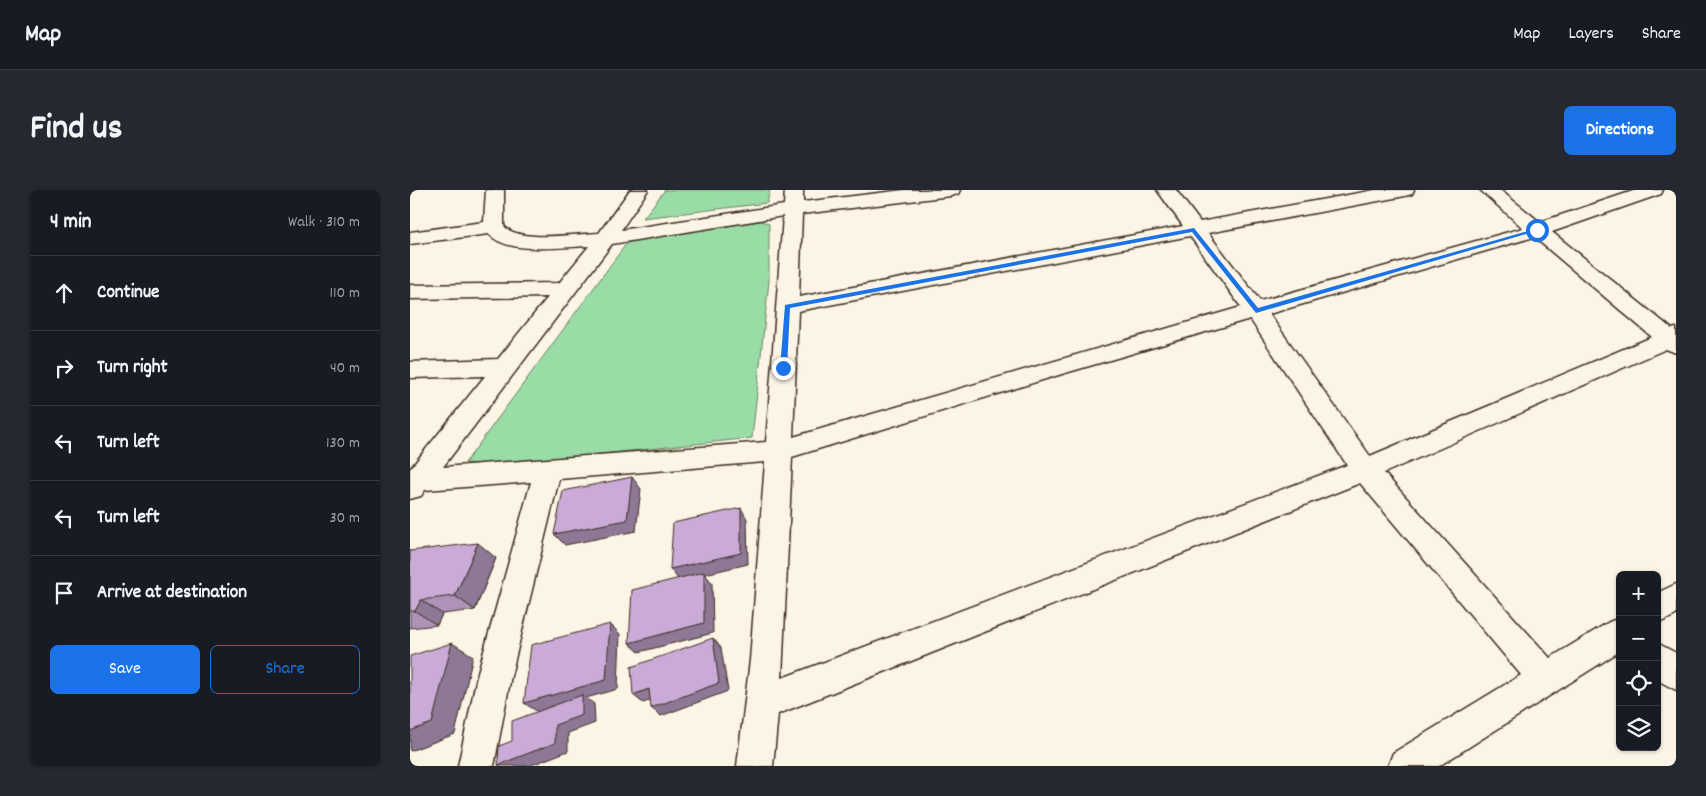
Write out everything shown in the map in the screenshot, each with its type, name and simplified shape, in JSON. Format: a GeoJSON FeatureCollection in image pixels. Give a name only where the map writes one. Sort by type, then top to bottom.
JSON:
{"type":"FeatureCollection","features":[{"type":"Feature","properties":{"kind":"street"},"geometry":{"type":"LineString","coordinates":[[495,190],[494,227],[500,234],[524,242],[605,239],[794,200],[951,190]]}},
{"type":"Feature","properties":{"kind":"street"},"geometry":{"type":"LineString","coordinates":[[414,485],[605,239],[639,190]]}},
{"type":"Feature","properties":{"kind":"street"},"geometry":{"type":"LineString","coordinates":[[1166,190],[1256,311],[1365,470],[1546,679]]}},
{"type":"Feature","properties":{"kind":"street"},"geometry":{"type":"LineString","coordinates":[[787,306],[1405,190]]}},
{"type":"Feature","properties":{"kind":"street"},"geometry":{"type":"LineString","coordinates":[[762,703],[1365,470],[1674,340],[1488,190]]}},
{"type":"Feature","properties":{"kind":"street"},"geometry":{"type":"LineString","coordinates":[[414,485],[548,469],[778,451],[1053,368],[1537,230],[1654,190]]}},
{"type":"Feature","properties":{"kind":"street"},"geometry":{"type":"LineString","coordinates":[[754,766],[767,660],[794,200]]}},
{"type":"Feature","properties":{"kind":"street"},"geometry":{"type":"LineString","coordinates":[[410,238],[494,227]]}},
{"type":"Feature","properties":{"kind":"street"},"geometry":{"type":"LineString","coordinates":[[410,292],[430,290],[565,290]]}},
{"type":"Feature","properties":{"kind":"street"},"geometry":{"type":"LineString","coordinates":[[410,370],[506,366]]}},
{"type":"Feature","properties":{"kind":"street"},"geometry":{"type":"LineString","coordinates":[[476,766],[494,676],[548,469]]}},
{"type":"Feature","properties":{"kind":"street"},"geometry":{"type":"LineString","coordinates":[[1661,607],[1676,598]]}},
{"type":"Feature","properties":{"kind":"street"},"geometry":{"type":"LineString","coordinates":[[1406,766],[1616,635]]}},
{"type":"Feature","properties":{"kind":"street"},"geometry":{"type":"LineString","coordinates":[[1660,661],[1676,674]]}},
{"type":"Feature","properties":{"kind":"green space"},"geometry":{"type":"Polygon","coordinates":[[[665,190],[770,190],[767,203],[643,218],[665,190]]]}},
{"type":"Feature","properties":{"kind":"green space"},"geometry":{"type":"Polygon","coordinates":[[[761,221],[769,224],[769,281],[752,438],[545,460],[483,464],[465,463],[629,240],[761,221]]]}},
{"type":"Feature","properties":{"kind":"building"},"geometry":{"type":"Polygon","coordinates":[[[632,477],[627,520],[554,534],[563,491],[632,477]]]}},
{"type":"Feature","properties":{"kind":"building"},"geometry":{"type":"Polygon","coordinates":[[[741,508],[741,553],[670,569],[673,523],[741,508]]]}},
{"type":"Feature","properties":{"kind":"building"},"geometry":{"type":"Polygon","coordinates":[[[478,543],[455,596],[421,600],[415,611],[410,611],[410,551],[478,543]]]}},
{"type":"Feature","properties":{"kind":"building"},"geometry":{"type":"Polygon","coordinates":[[[704,572],[704,623],[629,643],[632,590],[704,572]]]}},
{"type":"Feature","properties":{"kind":"building"},"geometry":{"type":"Polygon","coordinates":[[[610,624],[606,680],[524,703],[531,645],[610,624]]]}},
{"type":"Feature","properties":{"kind":"building"},"geometry":{"type":"Polygon","coordinates":[[[713,638],[719,683],[651,708],[649,689],[633,695],[631,667],[713,638]]]}},
{"type":"Feature","properties":{"kind":"building"},"geometry":{"type":"Polygon","coordinates":[[[452,643],[432,723],[410,731],[410,656],[452,643]]]}},
{"type":"Feature","properties":{"kind":"building"},"geometry":{"type":"Polygon","coordinates":[[[582,695],[582,715],[555,725],[555,743],[498,765],[499,746],[512,741],[512,721],[582,695]]]}},
{"type":"Feature","properties":{"kind":"route"},"geometry":{"type":"LineString","coordinates":[[783,368],[787,306],[1194,230],[1256,311],[1537,230]]}}]}
